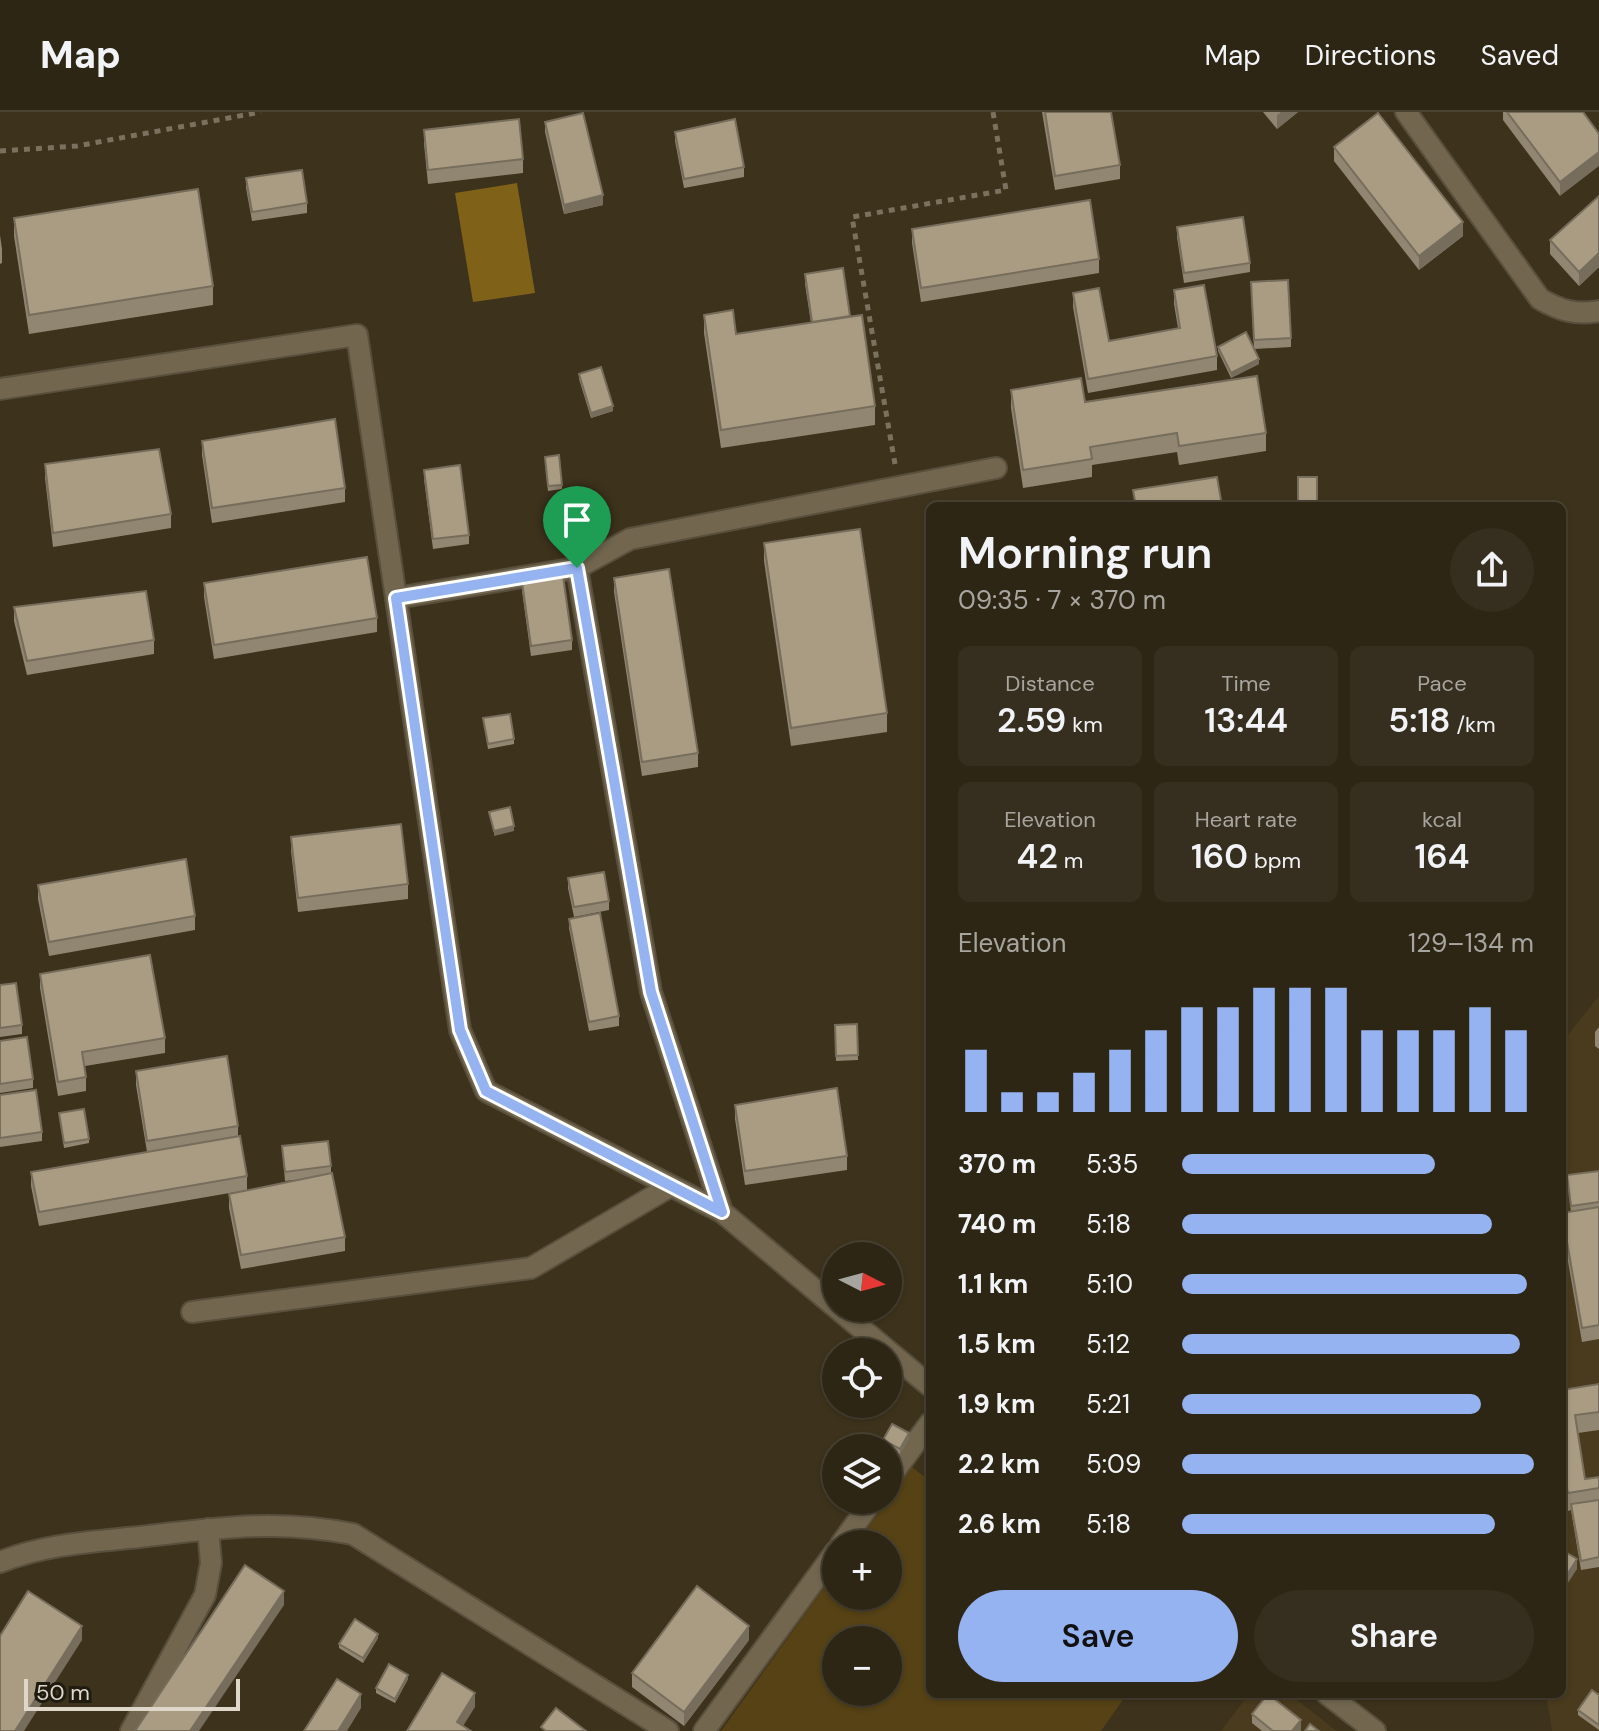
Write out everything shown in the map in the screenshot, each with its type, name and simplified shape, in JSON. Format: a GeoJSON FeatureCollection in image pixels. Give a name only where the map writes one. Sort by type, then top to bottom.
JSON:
{"type":"FeatureCollection","features":[{"type":"Feature","properties":{"kind":"street"},"geometry":{"type":"LineString","coordinates":[[1406,112],[1540,299],[1557,309],[1580,315],[1599,311]]}},
{"type":"Feature","properties":{"kind":"street"},"geometry":{"type":"LineString","coordinates":[[0,389],[357,335],[460,1030],[486,1091],[722,1212],[926,1383]]}},
{"type":"Feature","properties":{"kind":"street"},"geometry":{"type":"LineString","coordinates":[[396,598],[577,568],[630,539],[996,468]]}},
{"type":"Feature","properties":{"kind":"street"},"geometry":{"type":"LineString","coordinates":[[577,568],[651,992],[722,1212]]}},
{"type":"Feature","properties":{"kind":"street"},"geometry":{"type":"LineString","coordinates":[[192,1312],[531,1268],[671,1186]]}},
{"type":"Feature","properties":{"kind":"street"},"geometry":{"type":"LineString","coordinates":[[902,1461],[926,1428]]}},
{"type":"Feature","properties":{"kind":"street"},"geometry":{"type":"LineString","coordinates":[[0,1562],[38,1547],[269,1523],[353,1534],[668,1731]]}},
{"type":"Feature","properties":{"kind":"street"},"geometry":{"type":"LineString","coordinates":[[131,1731],[205,1595],[211,1563],[208,1529]]}},
{"type":"Feature","properties":{"kind":"street"},"geometry":{"type":"LineString","coordinates":[[704,1731],[822,1570]]}},
{"type":"Feature","properties":{"kind":"street"},"geometry":{"type":"LineString","coordinates":[[1332,1698],[1375,1731]]}},
{"type":"Feature","properties":{"kind":"path"},"geometry":{"type":"LineString","coordinates":[[0,151],[77,146],[261,112]]}},
{"type":"Feature","properties":{"kind":"path"},"geometry":{"type":"LineString","coordinates":[[899,485],[852,217],[1006,190],[993,112]]}},
{"type":"Feature","properties":{"kind":"shaded area"},"geometry":{"type":"Polygon","coordinates":[[[517,183],[535,293],[473,302],[455,193],[517,183]]]}},
{"type":"Feature","properties":{"kind":"shaded area"},"geometry":{"type":"Polygon","coordinates":[[[1599,996],[1599,1731],[1552,1731],[1547,1698],[1566,1698],[1566,1037],[1599,996]]]}},
{"type":"Feature","properties":{"kind":"shaded area"},"geometry":{"type":"Polygon","coordinates":[[[912,1467],[926,1478],[926,1698],[1124,1698],[1101,1731],[721,1731],[822,1590],[822,1610],[902,1610],[902,1530],[866,1530],[878,1514],[902,1514],[902,1481],[912,1467]]]}},
{"type":"Feature","properties":{"kind":"shaded area"},"geometry":{"type":"Polygon","coordinates":[[[1246,1698],[1294,1698],[1337,1731],[1221,1731],[1246,1698]]]}},
{"type":"Feature","properties":{"kind":"building"},"geometry":{"type":"Polygon","coordinates":[[[1045,112],[1111,112],[1120,165],[1055,176],[1045,112]]]}},
{"type":"Feature","properties":{"kind":"building"},"geometry":{"type":"Polygon","coordinates":[[[1507,112],[1583,112],[1599,134],[1599,152],[1560,182],[1507,112]]]}},
{"type":"Feature","properties":{"kind":"building"},"geometry":{"type":"Polygon","coordinates":[[[583,113],[603,195],[564,205],[545,122],[583,113]]]}},
{"type":"Feature","properties":{"kind":"building"},"geometry":{"type":"Polygon","coordinates":[[[1378,113],[1463,222],[1419,256],[1334,147],[1378,113]]]}},
{"type":"Feature","properties":{"kind":"building"},"geometry":{"type":"Polygon","coordinates":[[[519,119],[523,159],[428,170],[424,130],[519,119]]]}},
{"type":"Feature","properties":{"kind":"building"},"geometry":{"type":"Polygon","coordinates":[[[735,119],[744,167],[684,179],[675,132],[735,119]]]}},
{"type":"Feature","properties":{"kind":"building"},"geometry":{"type":"Polygon","coordinates":[[[302,170],[307,203],[252,212],[246,178],[302,170]]]}},
{"type":"Feature","properties":{"kind":"building"},"geometry":{"type":"Polygon","coordinates":[[[198,189],[213,286],[29,315],[14,218],[198,189]]]}},
{"type":"Feature","properties":{"kind":"building"},"geometry":{"type":"Polygon","coordinates":[[[1599,196],[1599,253],[1579,272],[1550,240],[1599,196]]]}},
{"type":"Feature","properties":{"kind":"building"},"geometry":{"type":"Polygon","coordinates":[[[1090,200],[1099,259],[921,288],[912,229],[1090,200]]]}},
{"type":"Feature","properties":{"kind":"building"},"geometry":{"type":"Polygon","coordinates":[[[1243,217],[1250,263],[1184,273],[1177,227],[1243,217]]]}},
{"type":"Feature","properties":{"kind":"building"},"geometry":{"type":"Polygon","coordinates":[[[843,268],[850,316],[812,322],[805,274],[843,268]]]}},
{"type":"Feature","properties":{"kind":"building"},"geometry":{"type":"Polygon","coordinates":[[[1288,280],[1291,338],[1254,340],[1251,282],[1288,280]]]}},
{"type":"Feature","properties":{"kind":"building"},"geometry":{"type":"Polygon","coordinates":[[[1204,285],[1217,356],[1088,379],[1073,293],[1099,288],[1109,341],[1180,328],[1174,290],[1204,285]]]}},
{"type":"Feature","properties":{"kind":"building"},"geometry":{"type":"Polygon","coordinates":[[[733,310],[736,334],[862,315],[875,406],[721,430],[704,315],[733,310]]]}},
{"type":"Feature","properties":{"kind":"building"},"geometry":{"type":"Polygon","coordinates":[[[1246,332],[1259,359],[1231,373],[1218,347],[1246,332]]]}},
{"type":"Feature","properties":{"kind":"building"},"geometry":{"type":"Polygon","coordinates":[[[601,367],[613,406],[591,413],[579,374],[601,367]]]}},
{"type":"Feature","properties":{"kind":"building"},"geometry":{"type":"Polygon","coordinates":[[[1257,376],[1266,433],[1179,446],[1177,433],[1090,447],[1092,459],[1023,470],[1011,390],[1081,378],[1085,402],[1257,376]]]}},
{"type":"Feature","properties":{"kind":"building"},"geometry":{"type":"Polygon","coordinates":[[[335,419],[345,488],[212,508],[202,441],[335,419]]]}},
{"type":"Feature","properties":{"kind":"building"},"geometry":{"type":"Polygon","coordinates":[[[159,449],[171,514],[53,533],[45,464],[159,449]]]}},
{"type":"Feature","properties":{"kind":"building"},"geometry":{"type":"Polygon","coordinates":[[[559,455],[562,485],[548,486],[545,457],[559,455]]]}},
{"type":"Feature","properties":{"kind":"building"},"geometry":{"type":"Polygon","coordinates":[[[460,465],[469,535],[433,539],[424,470],[460,465]]]}},
{"type":"Feature","properties":{"kind":"building"},"geometry":{"type":"Polygon","coordinates":[[[1217,477],[1221,502],[1135,502],[1133,490],[1217,477]]]}},
{"type":"Feature","properties":{"kind":"building"},"geometry":{"type":"Polygon","coordinates":[[[1298,477],[1317,477],[1317,502],[1298,502],[1298,477]]]}},
{"type":"Feature","properties":{"kind":"building"},"geometry":{"type":"Polygon","coordinates":[[[860,529],[887,713],[791,728],[764,543],[860,529]]]}},
{"type":"Feature","properties":{"kind":"building"},"geometry":{"type":"Polygon","coordinates":[[[367,557],[377,618],[214,645],[204,583],[367,557]]]}},
{"type":"Feature","properties":{"kind":"building"},"geometry":{"type":"Polygon","coordinates":[[[669,569],[698,753],[642,762],[614,578],[669,569]]]}},
{"type":"Feature","properties":{"kind":"building"},"geometry":{"type":"Polygon","coordinates":[[[563,576],[572,640],[531,646],[522,582],[563,576]]]}},
{"type":"Feature","properties":{"kind":"building"},"geometry":{"type":"Polygon","coordinates":[[[146,591],[154,640],[27,661],[14,607],[146,591]]]}},
{"type":"Feature","properties":{"kind":"building"},"geometry":{"type":"Polygon","coordinates":[[[510,714],[514,739],[488,744],[483,718],[510,714]]]}},
{"type":"Feature","properties":{"kind":"building"},"geometry":{"type":"Polygon","coordinates":[[[510,807],[514,826],[494,831],[489,812],[510,807]]]}},
{"type":"Feature","properties":{"kind":"building"},"geometry":{"type":"Polygon","coordinates":[[[401,824],[408,884],[298,898],[291,837],[401,824]]]}},
{"type":"Feature","properties":{"kind":"building"},"geometry":{"type":"Polygon","coordinates":[[[186,859],[195,916],[49,942],[38,885],[186,859]]]}},
{"type":"Feature","properties":{"kind":"building"},"geometry":{"type":"Polygon","coordinates":[[[604,872],[609,901],[574,907],[568,878],[604,872]]]}},
{"type":"Feature","properties":{"kind":"building"},"geometry":{"type":"Polygon","coordinates":[[[600,913],[619,1016],[589,1022],[569,919],[600,913]]]}},
{"type":"Feature","properties":{"kind":"building"},"geometry":{"type":"Polygon","coordinates":[[[150,955],[165,1038],[82,1052],[86,1077],[58,1082],[40,974],[150,955]]]}},
{"type":"Feature","properties":{"kind":"building"},"geometry":{"type":"Polygon","coordinates":[[[16,983],[22,1025],[0,1028],[0,985],[16,983]]]}},
{"type":"Feature","properties":{"kind":"building"},"geometry":{"type":"Polygon","coordinates":[[[857,1024],[858,1055],[836,1056],[835,1025],[857,1024]]]}},
{"type":"Feature","properties":{"kind":"building"},"geometry":{"type":"Polygon","coordinates":[[[27,1037],[33,1079],[0,1084],[0,1041],[27,1037]]]}},
{"type":"Feature","properties":{"kind":"building"},"geometry":{"type":"Polygon","coordinates":[[[227,1056],[238,1126],[147,1141],[136,1071],[227,1056]]]}},
{"type":"Feature","properties":{"kind":"building"},"geometry":{"type":"Polygon","coordinates":[[[837,1088],[847,1156],[745,1171],[735,1105],[837,1088]]]}},
{"type":"Feature","properties":{"kind":"building"},"geometry":{"type":"Polygon","coordinates":[[[36,1090],[42,1132],[0,1138],[0,1095],[36,1090]]]}},
{"type":"Feature","properties":{"kind":"building"},"geometry":{"type":"Polygon","coordinates":[[[84,1109],[89,1139],[64,1143],[59,1113],[84,1109]]]}},
{"type":"Feature","properties":{"kind":"building"},"geometry":{"type":"Polygon","coordinates":[[[240,1136],[247,1176],[39,1212],[31,1172],[240,1136]]]}},
{"type":"Feature","properties":{"kind":"building"},"geometry":{"type":"Polygon","coordinates":[[[328,1141],[331,1166],[285,1172],[282,1146],[328,1141]]]}},
{"type":"Feature","properties":{"kind":"building"},"geometry":{"type":"Polygon","coordinates":[[[1599,1171],[1599,1202],[1571,1206],[1567,1175],[1599,1171]]]}},
{"type":"Feature","properties":{"kind":"building"},"geometry":{"type":"Polygon","coordinates":[[[332,1173],[345,1237],[241,1255],[229,1194],[332,1173]]]}},
{"type":"Feature","properties":{"kind":"building"},"geometry":{"type":"Polygon","coordinates":[[[1599,1207],[1599,1325],[1582,1328],[1566,1236],[1566,1212],[1599,1207]]]}},
{"type":"Feature","properties":{"kind":"building"},"geometry":{"type":"Polygon","coordinates":[[[1599,1384],[1599,1412],[1575,1415],[1585,1479],[1599,1477],[1599,1488],[1568,1493],[1566,1389],[1599,1384]]]}},
{"type":"Feature","properties":{"kind":"building"},"geometry":{"type":"Polygon","coordinates":[[[892,1424],[909,1433],[902,1445],[902,1434],[886,1434],[892,1424]]]}},
{"type":"Feature","properties":{"kind":"building"},"geometry":{"type":"Polygon","coordinates":[[[1599,1500],[1599,1557],[1581,1561],[1571,1504],[1599,1500]]]}},
{"type":"Feature","properties":{"kind":"building"},"geometry":{"type":"Polygon","coordinates":[[[1566,1552],[1577,1559],[1566,1577],[1566,1552]]]}},
{"type":"Feature","properties":{"kind":"building"},"geometry":{"type":"Polygon","coordinates":[[[245,1565],[284,1591],[190,1731],[135,1731],[245,1565]]]}},
{"type":"Feature","properties":{"kind":"building"},"geometry":{"type":"Polygon","coordinates":[[[697,1586],[749,1626],[684,1712],[632,1673],[697,1586]]]}},
{"type":"Feature","properties":{"kind":"building"},"geometry":{"type":"Polygon","coordinates":[[[28,1591],[82,1626],[15,1731],[0,1731],[0,1636],[28,1591]]]}},
{"type":"Feature","properties":{"kind":"building"},"geometry":{"type":"Polygon","coordinates":[[[355,1619],[378,1634],[363,1658],[339,1644],[355,1619]]]}},
{"type":"Feature","properties":{"kind":"building"},"geometry":{"type":"Polygon","coordinates":[[[389,1664],[408,1675],[395,1699],[376,1688],[389,1664]]]}},
{"type":"Feature","properties":{"kind":"building"},"geometry":{"type":"Polygon","coordinates":[[[442,1673],[475,1693],[457,1722],[471,1731],[407,1731],[442,1673]]]}},
{"type":"Feature","properties":{"kind":"building"},"geometry":{"type":"Polygon","coordinates":[[[337,1679],[361,1694],[338,1731],[304,1731],[337,1679]]]}},
{"type":"Feature","properties":{"kind":"building"},"geometry":{"type":"Polygon","coordinates":[[[1592,1690],[1599,1695],[1599,1725],[1578,1710],[1592,1690]]]}},
{"type":"Feature","properties":{"kind":"building"},"geometry":{"type":"Polygon","coordinates":[[[1265,1698],[1273,1698],[1301,1720],[1292,1731],[1273,1731],[1252,1714],[1265,1698]]]}},
{"type":"Feature","properties":{"kind":"building"},"geometry":{"type":"Polygon","coordinates":[[[556,1708],[586,1731],[546,1731],[541,1727],[556,1708]]]}},
{"type":"Feature","properties":{"kind":"building"},"geometry":{"type":"Polygon","coordinates":[[[1310,1724],[1319,1731],[1305,1731],[1310,1724]]]}},
{"type":"Feature","properties":{"kind":"route"},"geometry":{"type":"LineString","coordinates":[[577,568],[651,992],[722,1212],[486,1091],[460,1030],[396,598],[577,568]]}}]}
